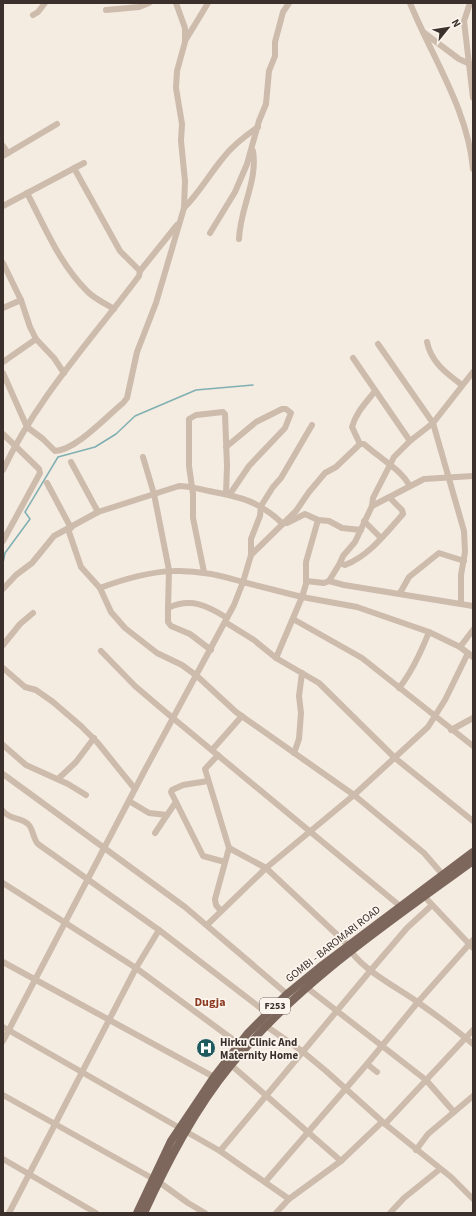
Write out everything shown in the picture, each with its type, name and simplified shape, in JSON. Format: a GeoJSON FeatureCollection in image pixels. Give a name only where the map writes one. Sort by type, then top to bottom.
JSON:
{"type":"FeatureCollection","features":[{"type":"Feature","properties":{"kind":"main road","name":"GOMBI - BAROMARI ROAD"},"geometry":{"type":"LineString","coordinates":[[144,1213],[171,1141],[183,1130],[231,1065],[266,1026],[306,987],[400,906],[422,895],[443,875],[473,852]]}},
{"type":"Feature","properties":{"kind":"main road","name":"GOMBI - BAROMARI ROAD"},"geometry":{"type":"LineString","coordinates":[[183,1130],[214,1077],[239,1044],[267,1013],[287,994],[422,895],[473,861]]}},
{"type":"Feature","properties":{"kind":"main road","name":"GOMBI - BAROMARI ROAD"},"geometry":{"type":"LineString","coordinates":[[137,1213],[156,1180]]}},
{"type":"Feature","properties":{"kind":"street"},"geometry":{"type":"LineString","coordinates":[[33,15],[38,12],[45,3]]}},
{"type":"Feature","properties":{"kind":"street"},"geometry":{"type":"LineString","coordinates":[[106,10],[139,7],[149,3]]}},
{"type":"Feature","properties":{"kind":"street"},"geometry":{"type":"LineString","coordinates":[[3,373],[27,427],[43,439],[55,451],[60,451],[76,442],[124,403],[129,392],[137,352],[156,303],[178,224],[184,208],[185,181],[181,141],[182,124],[176,88],[177,71],[184,42],[185,28],[176,3]]}},
{"type":"Feature","properties":{"kind":"street"},"geometry":{"type":"LineString","coordinates":[[184,42],[208,3]]}},
{"type":"Feature","properties":{"kind":"street"},"geometry":{"type":"LineString","coordinates":[[210,233],[235,192],[245,172],[266,104],[269,71],[275,56],[275,42],[283,12],[289,3]]}},
{"type":"Feature","properties":{"kind":"street"},"geometry":{"type":"LineString","coordinates":[[410,3],[421,32],[440,70],[466,130],[470,142],[473,169]]}},
{"type":"Feature","properties":{"kind":"street"},"geometry":{"type":"LineString","coordinates":[[469,4],[464,21],[473,98]]}},
{"type":"Feature","properties":{"kind":"street"},"geometry":{"type":"LineString","coordinates":[[421,32],[458,59],[470,64]]}},
{"type":"Feature","properties":{"kind":"street"},"geometry":{"type":"LineString","coordinates":[[3,146],[5,154],[57,124]]}},
{"type":"Feature","properties":{"kind":"street"},"geometry":{"type":"LineString","coordinates":[[184,208],[196,196],[223,158],[237,143],[258,127]]}},
{"type":"Feature","properties":{"kind":"street"},"geometry":{"type":"LineString","coordinates":[[470,142],[473,135]]}},
{"type":"Feature","properties":{"kind":"street"},"geometry":{"type":"LineString","coordinates":[[239,239],[245,200],[253,178],[252,146]]}},
{"type":"Feature","properties":{"kind":"street"},"geometry":{"type":"LineString","coordinates":[[3,206],[84,163]]}},
{"type":"Feature","properties":{"kind":"street"},"geometry":{"type":"LineString","coordinates":[[74,168],[120,251],[140,271]]}},
{"type":"Feature","properties":{"kind":"street"},"geometry":{"type":"LineString","coordinates":[[27,193],[62,259],[74,276],[90,293],[114,309]]}},
{"type":"Feature","properties":{"kind":"street"},"geometry":{"type":"LineString","coordinates":[[3,470],[14,446],[64,373],[139,276],[140,271],[178,224]]}},
{"type":"Feature","properties":{"kind":"street"},"geometry":{"type":"LineString","coordinates":[[3,263],[21,300],[36,339],[51,355],[64,373]]}},
{"type":"Feature","properties":{"kind":"street"},"geometry":{"type":"LineString","coordinates":[[3,308],[21,300]]}},
{"type":"Feature","properties":{"kind":"street"},"geometry":{"type":"LineString","coordinates":[[3,362],[36,339]]}},
{"type":"Feature","properties":{"kind":"street"},"geometry":{"type":"LineString","coordinates":[[427,342],[433,359],[440,368],[462,385]]}},
{"type":"Feature","properties":{"kind":"street"},"geometry":{"type":"LineString","coordinates":[[378,344],[433,423],[462,518],[465,552],[461,575],[461,604]]}},
{"type":"Feature","properties":{"kind":"street"},"geometry":{"type":"LineString","coordinates":[[352,358],[410,441]]}},
{"type":"Feature","properties":{"kind":"street"},"geometry":{"type":"LineString","coordinates":[[329,581],[343,556],[356,542],[364,521],[372,506],[373,498],[399,451],[433,423],[473,372]]}},
{"type":"Feature","properties":{"kind":"street"},"geometry":{"type":"LineString","coordinates":[[360,444],[352,427],[360,409],[375,391]]}},
{"type":"Feature","properties":{"kind":"street"},"geometry":{"type":"LineString","coordinates":[[226,447],[256,422],[282,409],[286,409],[291,413],[285,428],[249,466],[228,494]]}},
{"type":"Feature","properties":{"kind":"street"},"geometry":{"type":"LineString","coordinates":[[204,572],[192,518],[192,486],[189,466],[189,419],[196,415],[223,412],[225,414],[228,494]]}},
{"type":"Feature","properties":{"kind":"street"},"geometry":{"type":"LineString","coordinates":[[3,1041],[6,1029],[34,980],[135,789],[211,650],[243,582],[251,555],[251,539],[260,516],[261,506],[273,487],[281,478],[312,425]]}},
{"type":"Feature","properties":{"kind":"street"},"geometry":{"type":"LineString","coordinates":[[3,434],[39,469],[40,473],[3,541]]}},
{"type":"Feature","properties":{"kind":"street"},"geometry":{"type":"LineString","coordinates":[[360,444],[364,444],[384,460],[391,463],[400,472],[410,486]]}},
{"type":"Feature","properties":{"kind":"street"},"geometry":{"type":"LineString","coordinates":[[251,555],[266,538],[283,524],[325,473],[336,467],[360,444]]}},
{"type":"Feature","properties":{"kind":"street"},"geometry":{"type":"LineString","coordinates":[[143,457],[154,494],[169,570],[168,622],[171,626],[190,634],[211,650]]}},
{"type":"Feature","properties":{"kind":"street"},"geometry":{"type":"LineString","coordinates":[[71,462],[98,512]]}},
{"type":"Feature","properties":{"kind":"street"},"geometry":{"type":"LineString","coordinates":[[372,506],[424,479],[448,476],[473,476]]}},
{"type":"Feature","properties":{"kind":"street"},"geometry":{"type":"LineString","coordinates":[[47,484],[70,528],[81,567],[100,588],[111,612],[125,628],[157,653],[182,665],[242,716],[354,795],[424,853],[443,875]]}},
{"type":"Feature","properties":{"kind":"street"},"geometry":{"type":"LineString","coordinates":[[3,589],[16,575],[32,563],[54,536],[98,512],[178,486],[192,486],[243,497],[261,506],[283,524]]}},
{"type":"Feature","properties":{"kind":"street"},"geometry":{"type":"LineString","coordinates":[[340,563],[345,565],[353,561],[381,538],[404,512],[390,498]]}},
{"type":"Feature","properties":{"kind":"street"},"geometry":{"type":"LineString","coordinates":[[304,499],[305,514]]}},
{"type":"Feature","properties":{"kind":"street"},"geometry":{"type":"LineString","coordinates":[[283,524],[305,514],[318,520],[329,521],[342,528],[361,530]]}},
{"type":"Feature","properties":{"kind":"street"},"geometry":{"type":"LineString","coordinates":[[276,658],[302,597],[306,581],[306,562],[318,520]]}},
{"type":"Feature","properties":{"kind":"street"},"geometry":{"type":"LineString","coordinates":[[364,521],[381,538]]}},
{"type":"Feature","properties":{"kind":"street"},"geometry":{"type":"LineString","coordinates":[[465,552],[473,550]]}},
{"type":"Feature","properties":{"kind":"street"},"geometry":{"type":"LineString","coordinates":[[400,593],[409,577],[439,553],[464,561]]}},
{"type":"Feature","properties":{"kind":"street"},"geometry":{"type":"LineString","coordinates":[[100,588],[117,582],[169,570],[204,572],[302,597],[357,607],[429,632],[460,647],[471,655],[428,727],[354,795],[266,868],[207,925]]}},
{"type":"Feature","properties":{"kind":"street"},"geometry":{"type":"LineString","coordinates":[[306,581],[324,583],[329,581],[344,585],[473,606]]}},
{"type":"Feature","properties":{"kind":"street"},"geometry":{"type":"LineString","coordinates":[[168,608],[187,602],[195,602],[204,605],[254,640],[276,658],[319,683],[333,694],[395,758],[473,820]]}},
{"type":"Feature","properties":{"kind":"street"},"geometry":{"type":"LineString","coordinates":[[3,645],[20,624],[33,612]]}},
{"type":"Feature","properties":{"kind":"street"},"geometry":{"type":"LineString","coordinates":[[293,619],[362,658],[473,746]]}},
{"type":"Feature","properties":{"kind":"street"},"geometry":{"type":"LineString","coordinates":[[460,647],[473,630]]}},
{"type":"Feature","properties":{"kind":"street"},"geometry":{"type":"LineString","coordinates":[[398,688],[405,680],[419,656],[429,632]]}},
{"type":"Feature","properties":{"kind":"street"},"geometry":{"type":"LineString","coordinates":[[102,651],[135,686],[400,906]]}},
{"type":"Feature","properties":{"kind":"street"},"geometry":{"type":"LineString","coordinates":[[3,668],[25,687],[36,690],[53,702],[94,738],[135,789]]}},
{"type":"Feature","properties":{"kind":"street"},"geometry":{"type":"LineString","coordinates":[[294,753],[299,739],[301,713],[299,696],[302,673]]}},
{"type":"Feature","properties":{"kind":"street"},"geometry":{"type":"LineString","coordinates":[[212,750],[242,716]]}},
{"type":"Feature","properties":{"kind":"street"},"geometry":{"type":"LineString","coordinates":[[451,730],[473,718]]}},
{"type":"Feature","properties":{"kind":"street"},"geometry":{"type":"LineString","coordinates":[[58,779],[76,762],[94,738]]}},
{"type":"Feature","properties":{"kind":"street"},"geometry":{"type":"LineString","coordinates":[[3,744],[26,765],[58,779],[86,795]]}},
{"type":"Feature","properties":{"kind":"street"},"geometry":{"type":"LineString","coordinates":[[218,755],[205,769],[229,848],[215,902],[221,911]]}},
{"type":"Feature","properties":{"kind":"street"},"geometry":{"type":"LineString","coordinates":[[3,774],[105,848],[207,925],[287,994]]}},
{"type":"Feature","properties":{"kind":"street"},"geometry":{"type":"LineString","coordinates":[[208,781],[186,784],[172,790],[171,792],[203,856],[225,862]]}},
{"type":"Feature","properties":{"kind":"street"},"geometry":{"type":"LineString","coordinates":[[129,801],[149,813],[167,815]]}},
{"type":"Feature","properties":{"kind":"street"},"geometry":{"type":"LineString","coordinates":[[155,833],[176,802]]}},
{"type":"Feature","properties":{"kind":"street"},"geometry":{"type":"LineString","coordinates":[[3,811],[9,817],[27,823],[31,828],[33,836],[38,844],[159,930],[267,1013]]}},
{"type":"Feature","properties":{"kind":"street"},"geometry":{"type":"LineString","coordinates":[[229,848],[266,868],[371,970],[418,1002],[473,1044]]}},
{"type":"Feature","properties":{"kind":"street"},"geometry":{"type":"LineString","coordinates":[[3,883],[136,968],[239,1044]]}},
{"type":"Feature","properties":{"kind":"street"},"geometry":{"type":"LineString","coordinates":[[265,1182],[346,1089],[418,1002],[472,944],[422,895]]}},
{"type":"Feature","properties":{"kind":"street"},"geometry":{"type":"LineString","coordinates":[[220,1151],[265,1095],[407,928],[432,905]]}},
{"type":"Feature","properties":{"kind":"street"},"geometry":{"type":"LineString","coordinates":[[9,1213],[136,968],[159,930]]}},
{"type":"Feature","properties":{"kind":"street"},"geometry":{"type":"LineString","coordinates":[[3,962],[214,1077]]}},
{"type":"Feature","properties":{"kind":"street"},"geometry":{"type":"LineString","coordinates":[[306,987],[426,1080],[454,1112]]}},
{"type":"Feature","properties":{"kind":"street"},"geometry":{"type":"LineString","coordinates":[[266,1026],[302,1051],[383,1123],[451,1177],[473,1199]]}},
{"type":"Feature","properties":{"kind":"street"},"geometry":{"type":"LineString","coordinates":[[6,1029],[83,1071],[220,1151],[289,1199]]}},
{"type":"Feature","properties":{"kind":"street"},"geometry":{"type":"LineString","coordinates":[[276,1213],[289,1199],[340,1161],[383,1123],[473,1030]]}},
{"type":"Feature","properties":{"kind":"street"},"geometry":{"type":"LineString","coordinates":[[367,1064],[377,1072]]}},
{"type":"Feature","properties":{"kind":"street"},"geometry":{"type":"LineString","coordinates":[[231,1065],[340,1161]]}},
{"type":"Feature","properties":{"kind":"street"},"geometry":{"type":"LineString","coordinates":[[3,1095],[156,1180],[188,1203],[205,1213]]}},
{"type":"Feature","properties":{"kind":"street"},"geometry":{"type":"LineString","coordinates":[[416,1150],[428,1134],[473,1096]]}},
{"type":"Feature","properties":{"kind":"street"},"geometry":{"type":"LineString","coordinates":[[3,1159],[96,1213]]}},
{"type":"Feature","properties":{"kind":"street"},"geometry":{"type":"LineString","coordinates":[[390,1213],[404,1198],[440,1169]]}},
{"type":"Feature","properties":{"kind":"waterway"},"geometry":{"type":"LineString","coordinates":[[3,563],[5,553],[30,519],[25,512],[58,457],[95,447],[116,434],[135,416],[196,390],[253,385]]}},
{"type":"Feature","properties":{"kind":"place","name":"Hirku Clinic And Maternity Home"},"geometry":{"type":"Point","coordinates":[206,1048]}},
{"type":"Feature","properties":{"kind":"district","name":"Dugja"},"geometry":{"type":"Point","coordinates":[210,1002]}}]}
